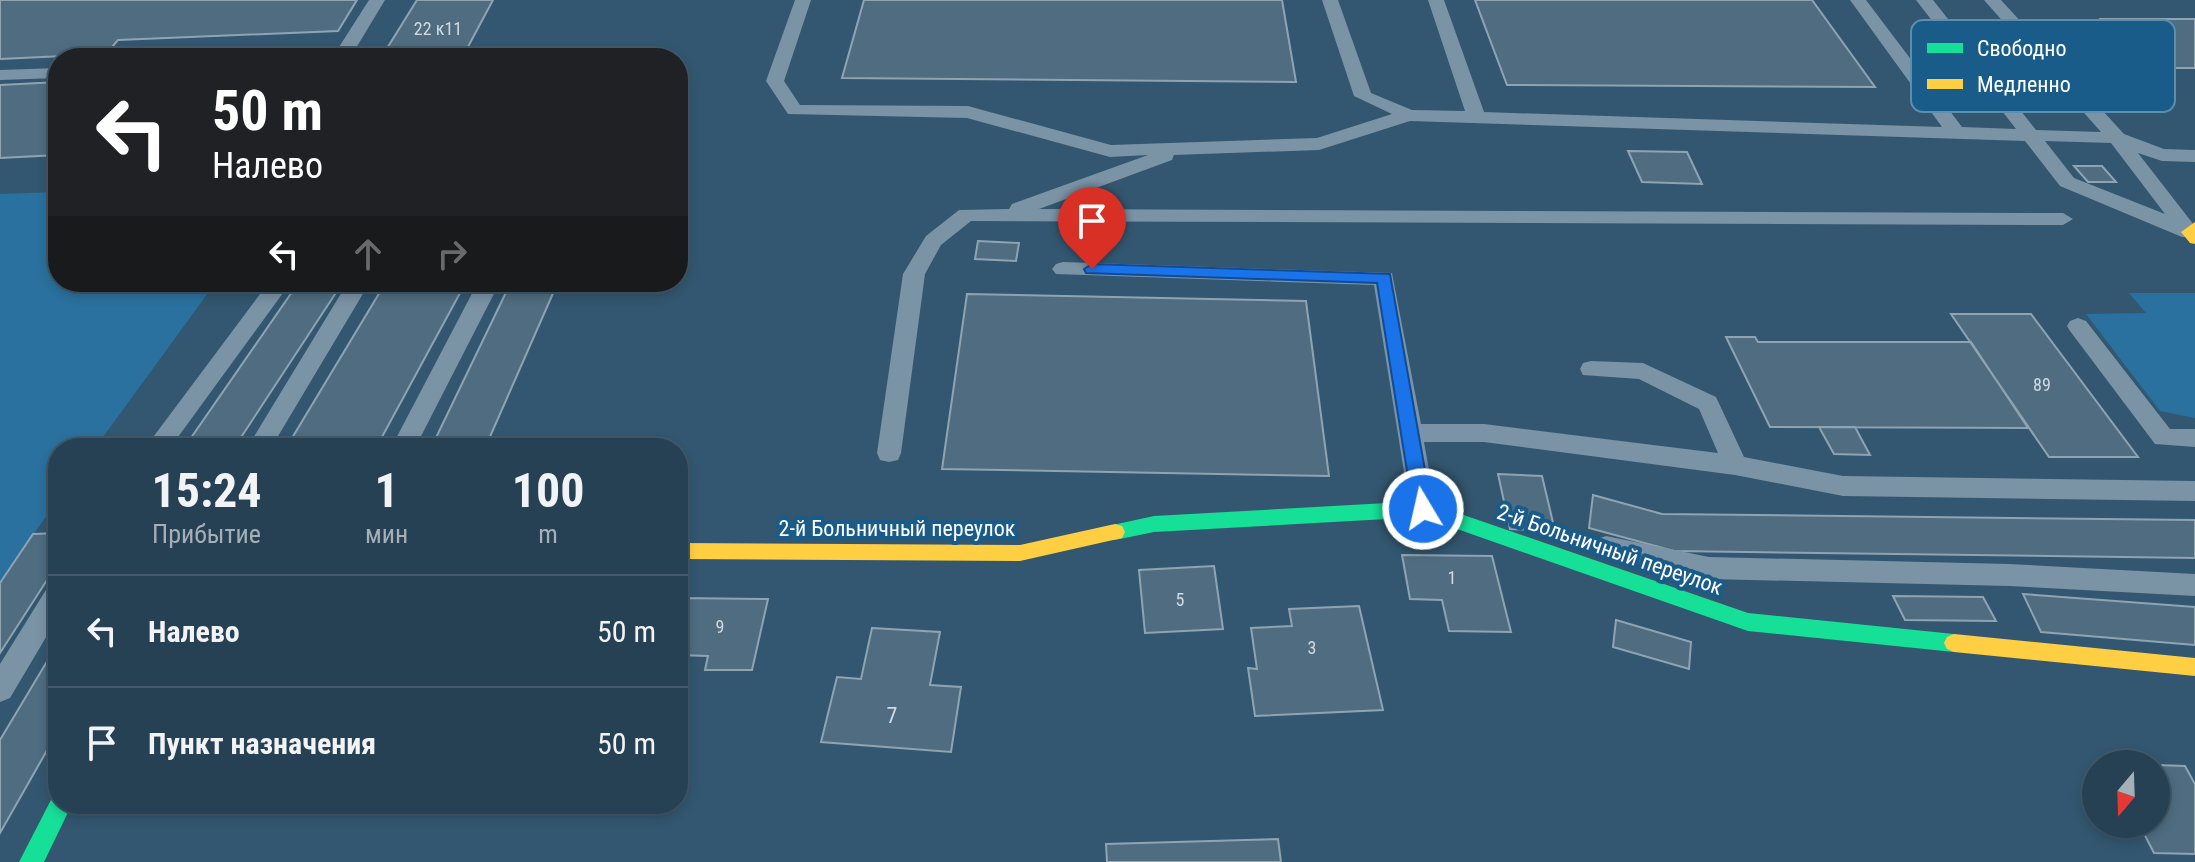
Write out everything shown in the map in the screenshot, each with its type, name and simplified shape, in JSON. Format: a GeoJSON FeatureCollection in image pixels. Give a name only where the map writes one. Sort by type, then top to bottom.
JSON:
{"type":"FeatureCollection","features":[{"type":"Feature","properties":{"kind":"street","name":"2-й Больничный переулок"},"geometry":{"type":"LineString","coordinates":[[688,551],[1020,553],[1154,524],[1423,509],[1748,622],[2195,667]]}},
{"type":"Feature","properties":{"kind":"street"},"geometry":{"type":"LineString","coordinates":[[31,862],[56,814]]}},
{"type":"Feature","properties":{"kind":"lane"},"geometry":{"type":"LineString","coordinates":[[347,48],[377,0]]}},
{"type":"Feature","properties":{"kind":"lane"},"geometry":{"type":"LineString","coordinates":[[803,0],[775,81],[795,110],[968,112],[1110,151],[1319,144],[1409,115],[2033,138],[2117,138],[2162,155],[2195,156]]}},
{"type":"Feature","properties":{"kind":"lane"},"geometry":{"type":"LineString","coordinates":[[1330,0],[1363,96],[1409,115]]}},
{"type":"Feature","properties":{"kind":"lane"},"geometry":{"type":"LineString","coordinates":[[1436,0],[1476,116]]}},
{"type":"Feature","properties":{"kind":"lane"},"geometry":{"type":"LineString","coordinates":[[1858,0],[1911,72]]}},
{"type":"Feature","properties":{"kind":"lane"},"geometry":{"type":"LineString","coordinates":[[1924,0],[1940,20]]}},
{"type":"Feature","properties":{"kind":"lane"},"geometry":{"type":"LineString","coordinates":[[1992,0],[2010,20]]}},
{"type":"Feature","properties":{"kind":"lane"},"geometry":{"type":"LineString","coordinates":[[0,75],[48,73]]}},
{"type":"Feature","properties":{"kind":"lane"},"geometry":{"type":"LineString","coordinates":[[1941,112],[1958,135]]}},
{"type":"Feature","properties":{"kind":"lane"},"geometry":{"type":"LineString","coordinates":[[2012,112],[2067,182],[2193,232]]}},
{"type":"Feature","properties":{"kind":"lane"},"geometry":{"type":"LineString","coordinates":[[2093,112],[2193,232]]}},
{"type":"Feature","properties":{"kind":"lane"},"geometry":{"type":"LineString","coordinates":[[1002,215],[1188,148]]}},
{"type":"Feature","properties":{"kind":"lane"},"geometry":{"type":"LineString","coordinates":[[889,453],[914,274],[933,241],[966,215],[2063,219]]}},
{"type":"Feature","properties":{"kind":"lane"},"geometry":{"type":"LineString","coordinates":[[1063,269],[1384,278],[1423,509]]}},
{"type":"Feature","properties":{"kind":"lane"},"geometry":{"type":"LineString","coordinates":[[164,438],[273,292]]}},
{"type":"Feature","properties":{"kind":"lane"},"geometry":{"type":"LineString","coordinates":[[265,438],[353,292]]}},
{"type":"Feature","properties":{"kind":"lane"},"geometry":{"type":"LineString","coordinates":[[408,438],[484,292]]}},
{"type":"Feature","properties":{"kind":"lane"},"geometry":{"type":"LineString","coordinates":[[2078,326],[2164,438],[2195,438]]}},
{"type":"Feature","properties":{"kind":"lane"},"geometry":{"type":"LineString","coordinates":[[1591,369],[1643,371],[1708,403],[1735,465]]}},
{"type":"Feature","properties":{"kind":"lane"},"geometry":{"type":"LineString","coordinates":[[1408,433],[1484,433],[1735,465],[1843,486],[2195,491]]}},
{"type":"Feature","properties":{"kind":"lane"},"geometry":{"type":"LineString","coordinates":[[1606,547],[1709,568],[2009,575],[2195,585]]}},
{"type":"Feature","properties":{"kind":"lane"},"geometry":{"type":"LineString","coordinates":[[0,689],[48,610]]}},
{"type":"Feature","properties":{"kind":"shaded area"},"geometry":{"type":"Polygon","coordinates":[[[48,192],[48,292],[209,292],[102,438],[48,438],[48,513],[0,583],[0,194],[48,192]]]}},
{"type":"Feature","properties":{"kind":"shaded area"},"geometry":{"type":"Polygon","coordinates":[[[2129,293],[2195,293],[2195,418],[2160,411],[2086,314],[2146,313],[2129,293]]]}},
{"type":"Feature","properties":{"kind":"building"},"geometry":{"type":"Polygon","coordinates":[[[0,0],[357,0],[338,31],[118,40],[111,48],[48,48],[48,57],[0,59],[0,0]]]}},
{"type":"Feature","properties":{"kind":"building"},"geometry":{"type":"Polygon","coordinates":[[[417,0],[493,0],[467,48],[387,48],[417,0]]]}},
{"type":"Feature","properties":{"kind":"building"},"geometry":{"type":"Polygon","coordinates":[[[864,0],[1282,0],[1296,82],[842,78],[864,0]]]}},
{"type":"Feature","properties":{"kind":"building"},"geometry":{"type":"Polygon","coordinates":[[[1475,0],[1812,0],[1875,87],[1507,85],[1475,0]]]}},
{"type":"Feature","properties":{"kind":"building"},"geometry":{"type":"Polygon","coordinates":[[[2195,19],[2195,68],[2175,68],[2175,20],[2102,20],[2195,19]]]}},
{"type":"Feature","properties":{"kind":"building"},"geometry":{"type":"Polygon","coordinates":[[[48,83],[48,156],[0,158],[0,85],[48,83]]]}},
{"type":"Feature","properties":{"kind":"building"},"geometry":{"type":"Polygon","coordinates":[[[1628,151],[1687,152],[1702,184],[1642,182],[1628,151]]]}},
{"type":"Feature","properties":{"kind":"building"},"geometry":{"type":"Polygon","coordinates":[[[2074,166],[2102,166],[2116,182],[2088,182],[2074,166]]]}},
{"type":"Feature","properties":{"kind":"building"},"geometry":{"type":"Polygon","coordinates":[[[978,241],[1019,243],[1016,261],[975,259],[978,241]]]}},
{"type":"Feature","properties":{"kind":"building"},"geometry":{"type":"Polygon","coordinates":[[[292,292],[336,292],[241,438],[191,438],[292,292]]]}},
{"type":"Feature","properties":{"kind":"building"},"geometry":{"type":"Polygon","coordinates":[[[380,292],[461,292],[381,438],[292,438],[380,292]]]}},
{"type":"Feature","properties":{"kind":"building"},"geometry":{"type":"Polygon","coordinates":[[[506,292],[554,292],[489,438],[436,438],[506,292]]]}},
{"type":"Feature","properties":{"kind":"building"},"geometry":{"type":"Polygon","coordinates":[[[967,294],[1306,301],[1329,476],[942,469],[967,294]]]}},
{"type":"Feature","properties":{"kind":"building"},"geometry":{"type":"Polygon","coordinates":[[[1951,314],[2031,314],[2138,457],[2049,457],[1951,314]]]}},
{"type":"Feature","properties":{"kind":"building"},"geometry":{"type":"Polygon","coordinates":[[[1726,337],[1755,337],[1758,342],[1971,342],[2028,428],[1770,427],[1726,337]]]}},
{"type":"Feature","properties":{"kind":"building"},"geometry":{"type":"Polygon","coordinates":[[[1819,427],[1855,427],[1870,455],[1834,454],[1819,427]]]}},
{"type":"Feature","properties":{"kind":"building"},"geometry":{"type":"Polygon","coordinates":[[[1498,474],[1542,476],[1555,531],[1510,529],[1498,474]]]}},
{"type":"Feature","properties":{"kind":"building"},"geometry":{"type":"Polygon","coordinates":[[[1593,495],[1662,514],[2195,520],[2195,558],[1674,551],[1589,528],[1593,495]]]}},
{"type":"Feature","properties":{"kind":"building"},"geometry":{"type":"Polygon","coordinates":[[[48,533],[48,579],[0,653],[0,583],[33,534],[48,533]]]}},
{"type":"Feature","properties":{"kind":"building"},"geometry":{"type":"Polygon","coordinates":[[[1402,555],[1492,556],[1511,632],[1449,631],[1442,600],[1410,599],[1402,555]]]}},
{"type":"Feature","properties":{"kind":"building"},"geometry":{"type":"Polygon","coordinates":[[[1214,566],[1223,629],[1145,633],[1139,570],[1214,566]]]}},
{"type":"Feature","properties":{"kind":"building"},"geometry":{"type":"Polygon","coordinates":[[[2023,594],[2195,607],[2195,645],[2041,632],[2023,594]]]}},
{"type":"Feature","properties":{"kind":"building"},"geometry":{"type":"Polygon","coordinates":[[[1893,596],[1983,597],[1996,621],[1905,620],[1893,596]]]}},
{"type":"Feature","properties":{"kind":"building"},"geometry":{"type":"Polygon","coordinates":[[[688,598],[768,599],[752,670],[705,670],[708,656],[688,655],[688,598]]]}},
{"type":"Feature","properties":{"kind":"building"},"geometry":{"type":"Polygon","coordinates":[[[1359,606],[1383,710],[1255,716],[1248,668],[1257,669],[1251,628],[1292,626],[1289,609],[1359,606]]]}},
{"type":"Feature","properties":{"kind":"building"},"geometry":{"type":"Polygon","coordinates":[[[1616,620],[1691,642],[1689,669],[1613,647],[1616,620]]]}},
{"type":"Feature","properties":{"kind":"building"},"geometry":{"type":"Polygon","coordinates":[[[872,628],[940,632],[930,685],[961,687],[951,752],[821,742],[837,677],[861,679],[872,628]]]}},
{"type":"Feature","properties":{"kind":"building"},"geometry":{"type":"Polygon","coordinates":[[[48,660],[48,749],[0,833],[0,740],[48,660]]]}},
{"type":"Feature","properties":{"kind":"building"},"geometry":{"type":"Polygon","coordinates":[[[2170,765],[2185,766],[2195,784],[2195,854],[2154,853],[2146,838],[2170,838],[2170,765]]]}},
{"type":"Feature","properties":{"kind":"building"},"geometry":{"type":"Polygon","coordinates":[[[1278,839],[1281,862],[1107,862],[1106,844],[1278,839]]]}},
{"type":"Feature","properties":{"kind":"traffic: fast"},"geometry":{"type":"LineString","coordinates":[[1115,532],[1154,524],[1423,509],[1748,622],[1954,643]]}},
{"type":"Feature","properties":{"kind":"traffic: fast"},"geometry":{"type":"LineString","coordinates":[[31,862],[56,814]]}},
{"type":"Feature","properties":{"kind":"traffic: slow"},"geometry":{"type":"LineString","coordinates":[[2195,227],[2189,232],[2195,239]]}},
{"type":"Feature","properties":{"kind":"traffic: slow"},"geometry":{"type":"LineString","coordinates":[[688,551],[1020,553],[1115,532]]}},
{"type":"Feature","properties":{"kind":"traffic: slow"},"geometry":{"type":"LineString","coordinates":[[1954,643],[2195,667]]}},
{"type":"Feature","properties":{"kind":"route"},"geometry":{"type":"LineString","coordinates":[[1092,269],[1384,278],[1423,509]]}}]}
